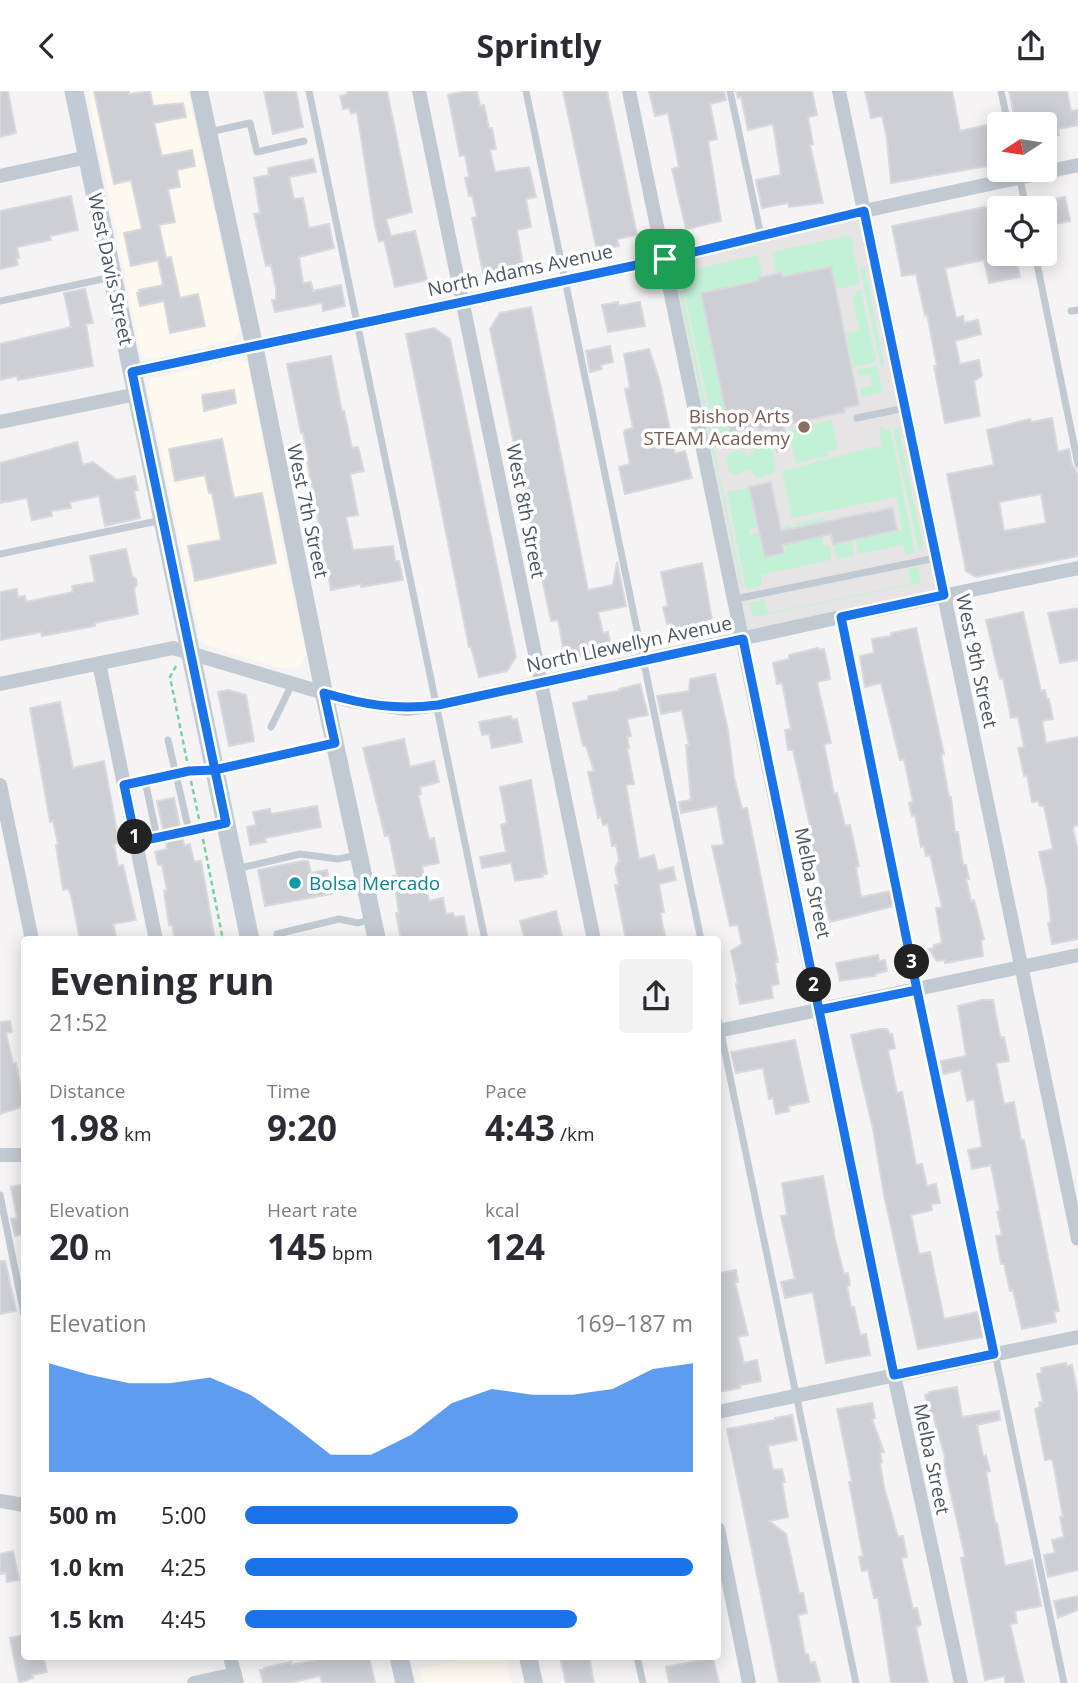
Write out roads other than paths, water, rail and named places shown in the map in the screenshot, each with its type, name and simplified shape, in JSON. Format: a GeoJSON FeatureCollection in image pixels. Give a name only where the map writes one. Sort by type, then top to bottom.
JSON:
{"type":"FeatureCollection","features":[{"type":"Feature","properties":{"kind":"main road","name":"West Davis Street"},"geometry":{"type":"LineString","coordinates":[[74,91],[163,519],[183,660],[214,770],[249,936]]}},
{"type":"Feature","properties":{"kind":"main road"},"geometry":{"type":"LineString","coordinates":[[400,1660],[405,1683]]}},
{"type":"Feature","properties":{"kind":"street","name":"West 7th Street"},"geometry":{"type":"LineString","coordinates":[[199,91],[376,936]]}},
{"type":"Feature","properties":{"kind":"street","name":"West 8th Street"},"geometry":{"type":"LineString","coordinates":[[419,91],[593,936]]}},
{"type":"Feature","properties":{"kind":"street","name":"Melba Street"},"geometry":{"type":"LineString","coordinates":[[629,91],[894,1375],[961,1683]]}},
{"type":"Feature","properties":{"kind":"street","name":"West 9th Street"},"geometry":{"type":"LineString","coordinates":[[839,91],[1078,1239]]}},
{"type":"Feature","properties":{"kind":"street"},"geometry":{"type":"LineString","coordinates":[[0,176],[88,157]]}},
{"type":"Feature","properties":{"kind":"street","name":"North Adams Avenue"},"geometry":{"type":"LineString","coordinates":[[1057,168],[1078,165]]}},
{"type":"Feature","properties":{"kind":"street","name":"North Adams Avenue"},"geometry":{"type":"LineString","coordinates":[[132,372],[665,259],[987,181]]}},
{"type":"Feature","properties":{"kind":"street"},"geometry":{"type":"LineString","coordinates":[[0,422],[137,394]]}},
{"type":"Feature","properties":{"kind":"street","name":"North Llewellyn Avenue"},"geometry":{"type":"LineString","coordinates":[[0,684],[173,648],[183,660],[379,706],[407,709],[438,705],[1078,568]]}},
{"type":"Feature","properties":{"kind":"street"},"geometry":{"type":"LineString","coordinates":[[99,663],[155,936]]}},
{"type":"Feature","properties":{"kind":"street"},"geometry":{"type":"LineString","coordinates":[[0,785],[31,936]]}},
{"type":"Feature","properties":{"kind":"street"},"geometry":{"type":"LineString","coordinates":[[721,1026],[819,1010],[1078,955]]}},
{"type":"Feature","properties":{"kind":"street"},"geometry":{"type":"LineString","coordinates":[[0,1154],[21,1155]]}},
{"type":"Feature","properties":{"kind":"street"},"geometry":{"type":"LineString","coordinates":[[721,1411],[1078,1337]]}},
{"type":"Feature","properties":{"kind":"street"},"geometry":{"type":"LineString","coordinates":[[0,1500],[21,1504]]}},
{"type":"Feature","properties":{"kind":"street"},"geometry":{"type":"LineString","coordinates":[[721,1544],[749,1683]]}},
{"type":"Feature","properties":{"kind":"street"},"geometry":{"type":"LineString","coordinates":[[194,1683],[236,1679],[231,1660]]}},
{"type":"Feature","properties":{"kind":"street"},"geometry":{"type":"LineString","coordinates":[[529,1660],[534,1683]]}},
{"type":"Feature","properties":{"kind":"lane"},"geometry":{"type":"LineString","coordinates":[[309,91],[484,936]]}},
{"type":"Feature","properties":{"kind":"lane"},"geometry":{"type":"LineString","coordinates":[[526,91],[700,936]]}},
{"type":"Feature","properties":{"kind":"lane"},"geometry":{"type":"LineString","coordinates":[[730,91],[761,236]]}},
{"type":"Feature","properties":{"kind":"lane"},"geometry":{"type":"LineString","coordinates":[[1001,91],[1005,112]]}},
{"type":"Feature","properties":{"kind":"lane"},"geometry":{"type":"LineString","coordinates":[[208,132],[250,123],[257,152],[303,141]]}},
{"type":"Feature","properties":{"kind":"lane"},"geometry":{"type":"LineString","coordinates":[[1037,266],[1078,464]]}},
{"type":"Feature","properties":{"kind":"lane"},"geometry":{"type":"LineString","coordinates":[[0,300],[113,277]]}},
{"type":"Feature","properties":{"kind":"lane"},"geometry":{"type":"LineString","coordinates":[[857,418],[905,408]]}},
{"type":"Feature","properties":{"kind":"lane"},"geometry":{"type":"LineString","coordinates":[[0,554],[163,519]]}},
{"type":"Feature","properties":{"kind":"lane"},"geometry":{"type":"LineString","coordinates":[[735,599],[936,558]]}},
{"type":"Feature","properties":{"kind":"lane"},"geometry":{"type":"LineString","coordinates":[[841,617],[1064,1683]]}},
{"type":"Feature","properties":{"kind":"lane"},"geometry":{"type":"LineString","coordinates":[[271,727],[292,684]]}},
{"type":"Feature","properties":{"kind":"lane"},"geometry":{"type":"LineString","coordinates":[[169,740],[180,810],[188,831]]}},
{"type":"Feature","properties":{"kind":"lane"},"geometry":{"type":"LineString","coordinates":[[124,785],[189,771],[214,770],[335,743]]}},
{"type":"Feature","properties":{"kind":"lane"},"geometry":{"type":"LineString","coordinates":[[145,781],[154,806],[158,837]]}},
{"type":"Feature","properties":{"kind":"lane"},"geometry":{"type":"LineString","coordinates":[[136,842],[226,823]]}},
{"type":"Feature","properties":{"kind":"lane"},"geometry":{"type":"LineString","coordinates":[[235,869],[300,854],[338,859],[359,855]]}},
{"type":"Feature","properties":{"kind":"lane"},"geometry":{"type":"LineString","coordinates":[[277,936],[339,919],[358,923],[373,919]]}},
{"type":"Feature","properties":{"kind":"lane"},"geometry":{"type":"LineString","coordinates":[[721,1040],[856,1683]]}},
{"type":"Feature","properties":{"kind":"lane"},"geometry":{"type":"LineString","coordinates":[[0,1195],[21,1299]]}},
{"type":"Feature","properties":{"kind":"lane"},"geometry":{"type":"LineString","coordinates":[[638,1660],[643,1683]]}},
{"type":"Feature","properties":{"kind":"place","name":"Bishop Arts STEAM Academy"},"geometry":{"type":"Point","coordinates":[804,427]}},
{"type":"Feature","properties":{"kind":"place","name":"Bolsa Mercado"},"geometry":{"type":"Point","coordinates":[295,883]}}]}
